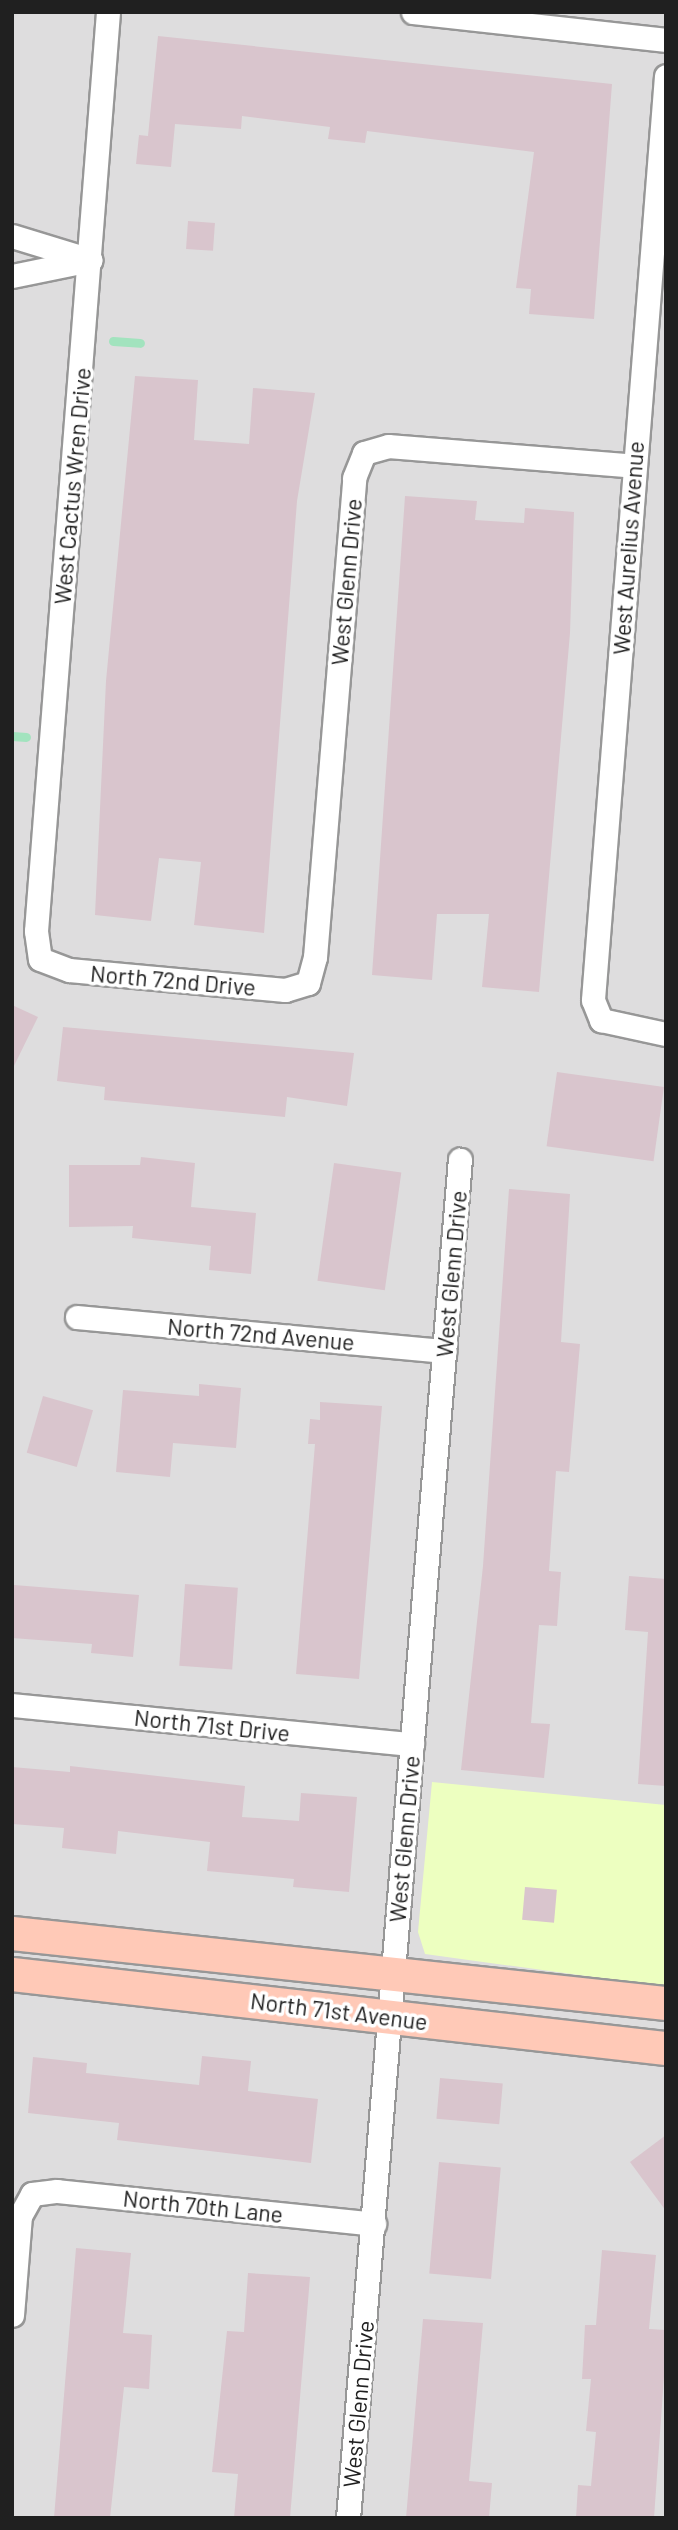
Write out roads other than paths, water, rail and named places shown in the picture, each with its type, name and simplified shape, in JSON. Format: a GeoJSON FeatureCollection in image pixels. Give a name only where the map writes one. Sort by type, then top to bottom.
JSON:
{"type":"FeatureCollection","features":[{"type":"Feature","properties":{"kind":"street","name":"West Cactus Wren Drive"},"geometry":{"type":"LineString","coordinates":[[40,959],[36,931],[108,12]]}},
{"type":"Feature","properties":{"kind":"street"},"geometry":{"type":"LineString","coordinates":[[413,12],[666,40]]}},
{"type":"Feature","properties":{"kind":"street","name":"West Aurelius Avenue"},"geometry":{"type":"LineString","coordinates":[[666,76],[593,1000],[601,1020],[625,1030],[666,1034]]}},
{"type":"Feature","properties":{"kind":"street"},"geometry":{"type":"LineString","coordinates":[[12,236],[90,260]]}},
{"type":"Feature","properties":{"kind":"street"},"geometry":{"type":"LineString","coordinates":[[12,276],[90,260]]}},
{"type":"Feature","properties":{"kind":"street","name":"West Glenn Drive"},"geometry":{"type":"LineString","coordinates":[[307,983],[315,957],[354,478],[364,453],[388,446],[634,466]]}},
{"type":"Feature","properties":{"kind":"street","name":"North 72nd Drive"},"geometry":{"type":"LineString","coordinates":[[40,959],[69,970],[285,990],[307,983]]}},
{"type":"Feature","properties":{"kind":"street","name":"West Glenn Drive"},"geometry":{"type":"LineString","coordinates":[[348,2518],[460,1160]]}},
{"type":"Feature","properties":{"kind":"street","name":"North 72nd Avenue"},"geometry":{"type":"LineString","coordinates":[[77,1317],[444,1351]]}},
{"type":"Feature","properties":{"kind":"street","name":"North 71st Drive"},"geometry":{"type":"LineString","coordinates":[[12,1705],[412,1744]]}},
{"type":"Feature","properties":{"kind":"street","name":"North 71st Avenue"},"geometry":{"type":"LineString","coordinates":[[12,1933],[666,2003]]}},
{"type":"Feature","properties":{"kind":"street","name":"North 71st Avenue"},"geometry":{"type":"LineString","coordinates":[[12,1974],[666,2049]]}},
{"type":"Feature","properties":{"kind":"street","name":"North 70th Lane"},"geometry":{"type":"LineString","coordinates":[[12,2315],[20,2216],[32,2193],[57,2191],[374,2224]]}},
{"type":"Feature","properties":{"kind":"waterway"},"geometry":{"type":"LineString","coordinates":[[113,341],[140,343]]}},
{"type":"Feature","properties":{"kind":"waterway"},"geometry":{"type":"LineString","coordinates":[[12,736],[26,737]]}}]}
